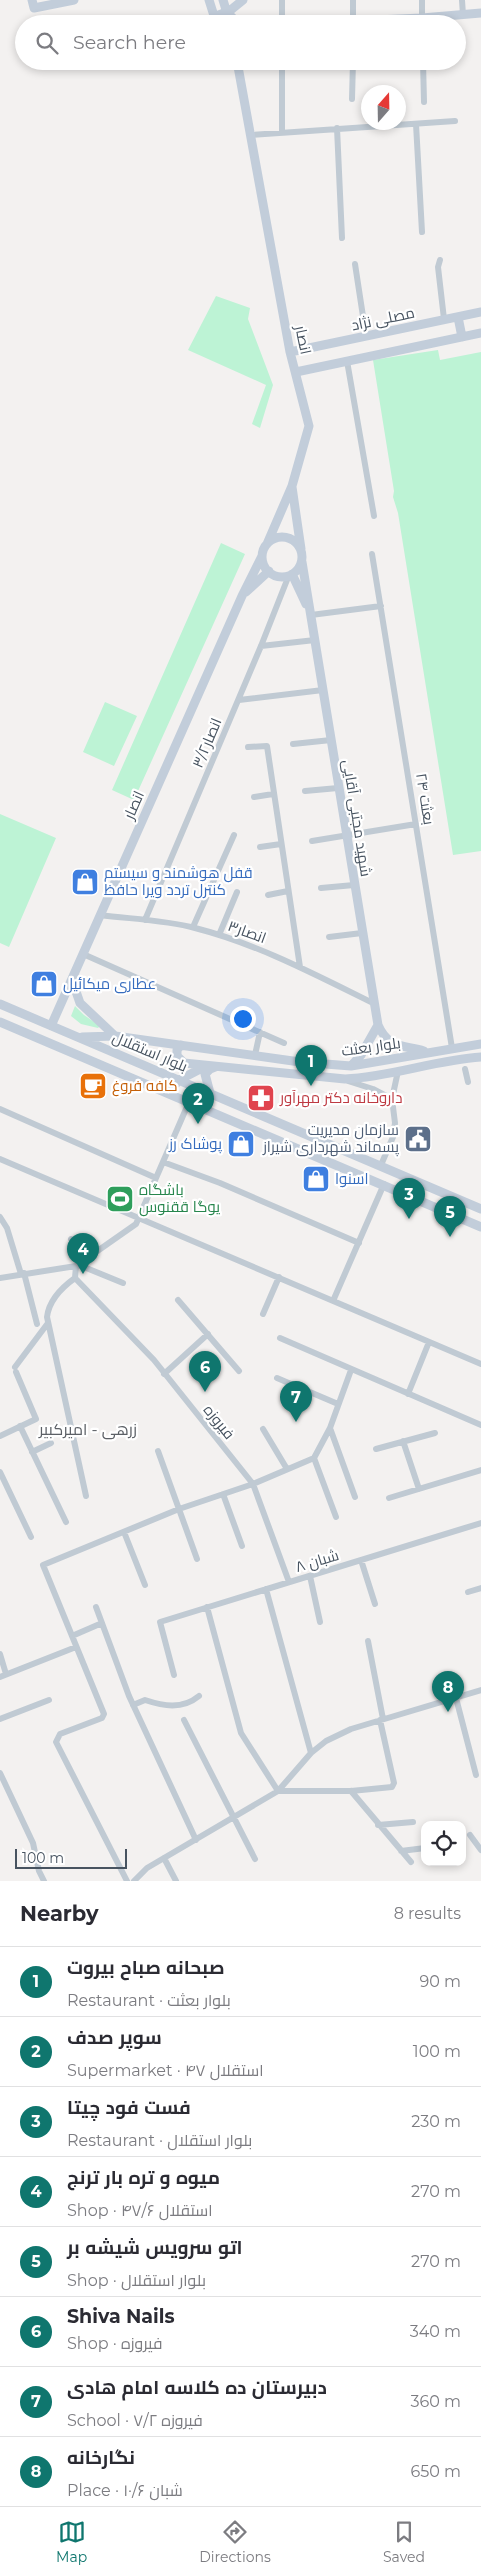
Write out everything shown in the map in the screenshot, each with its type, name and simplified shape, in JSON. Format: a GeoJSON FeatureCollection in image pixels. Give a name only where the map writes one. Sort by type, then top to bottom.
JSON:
{"type":"FeatureCollection","features":[{"type":"Feature","properties":{"kind":"main road"},"geometry":{"type":"LineString","coordinates":[[33,4],[74,0]]}},
{"type":"Feature","properties":{"kind":"main road"},"geometry":{"type":"LineString","coordinates":[[209,0],[213,15]]}},
{"type":"Feature","properties":{"kind":"main road"},"geometry":{"type":"LineString","coordinates":[[223,0],[227,13],[230,15]]}},
{"type":"Feature","properties":{"kind":"main road"},"geometry":{"type":"LineString","coordinates":[[218,15],[227,13],[244,0]]}},
{"type":"Feature","properties":{"kind":"main road"},"geometry":{"type":"LineString","coordinates":[[238,15],[244,0]]}},
{"type":"Feature","properties":{"kind":"main road"},"geometry":{"type":"LineString","coordinates":[[463,15],[481,13]]}},
{"type":"Feature","properties":{"kind":"main road","name":"انصار"},"geometry":{"type":"LineString","coordinates":[[239,70],[290,352],[309,426],[292,486],[267,544]]}},
{"type":"Feature","properties":{"kind":"main road","name":"مصلی نژاد"},"geometry":{"type":"LineString","coordinates":[[290,352],[481,312]]}},
{"type":"Feature","properties":{"kind":"main road"},"geometry":{"type":"LineString","coordinates":[[458,317],[462,337]]}},
{"type":"Feature","properties":{"kind":"main road"},"geometry":{"type":"LineString","coordinates":[[296,372],[481,333]]}},
{"type":"Feature","properties":{"kind":"main road"},"geometry":{"type":"LineString","coordinates":[[292,486],[301,549],[302,562],[290,575],[280,576],[269,571],[262,556],[267,544],[272,540],[285,537],[297,543],[301,549]]}},
{"type":"Feature","properties":{"kind":"main road","name":"انصار"},"geometry":{"type":"LineString","coordinates":[[52,1026],[242,596],[262,556]]}},
{"type":"Feature","properties":{"kind":"main road","name":"شهید مجتبی آقایی"},"geometry":{"type":"LineString","coordinates":[[302,562],[378,1025]]}},
{"type":"Feature","properties":{"kind":"main road","name":"انصار"},"geometry":{"type":"LineString","coordinates":[[242,596],[269,571]]}},
{"type":"Feature","properties":{"kind":"main road","name":"شهید مجتبی آقایی"},"geometry":{"type":"LineString","coordinates":[[290,575],[311,616]]}},
{"type":"Feature","properties":{"kind":"main road"},"geometry":{"type":"LineString","coordinates":[[72,980],[80,1003],[115,1036]]}},
{"type":"Feature","properties":{"kind":"main road","name":"بلوار استقلال"},"geometry":{"type":"LineString","coordinates":[[0,1004],[481,1209]]}},
{"type":"Feature","properties":{"kind":"main road","name":"بلوار استقلال"},"geometry":{"type":"LineString","coordinates":[[0,1023],[168,1092],[481,1227]]}},
{"type":"Feature","properties":{"kind":"main road"},"geometry":{"type":"LineString","coordinates":[[378,1025],[383,1036],[389,1042],[426,1052]]}},
{"type":"Feature","properties":{"kind":"main road"},"geometry":{"type":"LineString","coordinates":[[351,1066],[361,1055],[378,1025]]}},
{"type":"Feature","properties":{"kind":"main road","name":"بلوار بعثت"},"geometry":{"type":"LineString","coordinates":[[79,1037],[115,1036],[351,1066],[481,1044]]}},
{"type":"Feature","properties":{"kind":"main road","name":"بلوار بعثت"},"geometry":{"type":"LineString","coordinates":[[181,1045],[177,1050],[177,1056],[184,1063],[345,1079],[368,1078],[481,1057]]}},
{"type":"Feature","properties":{"kind":"main road"},"geometry":{"type":"LineString","coordinates":[[168,1092],[179,1080],[206,1066]]}},
{"type":"Feature","properties":{"kind":"main road"},"geometry":{"type":"LineString","coordinates":[[210,1093],[204,1074],[210,1069],[221,1066]]}},
{"type":"Feature","properties":{"kind":"main road"},"geometry":{"type":"LineString","coordinates":[[440,1209],[446,1194]]}},
{"type":"Feature","properties":{"kind":"street"},"geometry":{"type":"LineString","coordinates":[[282,0],[283,15]]}},
{"type":"Feature","properties":{"kind":"street"},"geometry":{"type":"LineString","coordinates":[[353,0],[353,15]]}},
{"type":"Feature","properties":{"kind":"street"},"geometry":{"type":"LineString","coordinates":[[422,0],[422,15]]}},
{"type":"Feature","properties":{"kind":"street"},"geometry":{"type":"LineString","coordinates":[[462,0],[463,15]]}},
{"type":"Feature","properties":{"kind":"street"},"geometry":{"type":"LineString","coordinates":[[282,70],[282,131]]}},
{"type":"Feature","properties":{"kind":"street"},"geometry":{"type":"LineString","coordinates":[[352,99],[353,70]]}},
{"type":"Feature","properties":{"kind":"street"},"geometry":{"type":"LineString","coordinates":[[423,70],[424,102]]}},
{"type":"Feature","properties":{"kind":"street"},"geometry":{"type":"LineString","coordinates":[[251,134],[455,121]]}},
{"type":"Feature","properties":{"kind":"street"},"geometry":{"type":"LineString","coordinates":[[416,124],[422,232]]}},
{"type":"Feature","properties":{"kind":"street"},"geometry":{"type":"LineString","coordinates":[[337,128],[342,238]]}},
{"type":"Feature","properties":{"kind":"street"},"geometry":{"type":"LineString","coordinates":[[440,260],[438,267],[444,319]]}},
{"type":"Feature","properties":{"kind":"street"},"geometry":{"type":"LineString","coordinates":[[355,264],[366,336]]}},
{"type":"Feature","properties":{"kind":"street"},"geometry":{"type":"LineString","coordinates":[[347,362],[374,516]]}},
{"type":"Feature","properties":{"kind":"street","name":"بعثت ۲۴"},"geometry":{"type":"LineString","coordinates":[[372,554],[452,1048]]}},
{"type":"Feature","properties":{"kind":"street","name":"انصار۳/۲"},"geometry":{"type":"LineString","coordinates":[[145,920],[262,646],[290,575]]}},
{"type":"Feature","properties":{"kind":"street"},"geometry":{"type":"LineString","coordinates":[[311,616],[381,606]]}},
{"type":"Feature","properties":{"kind":"street"},"geometry":{"type":"LineString","coordinates":[[262,646],[315,640]]}},
{"type":"Feature","properties":{"kind":"street"},"geometry":{"type":"LineString","coordinates":[[239,700],[323,690]]}},
{"type":"Feature","properties":{"kind":"street"},"geometry":{"type":"LineString","coordinates":[[293,744],[331,740]]}},
{"type":"Feature","properties":{"kind":"street"},"geometry":{"type":"LineString","coordinates":[[248,747],[267,746],[300,967]]}},
{"type":"Feature","properties":{"kind":"street"},"geometry":{"type":"LineString","coordinates":[[305,791],[338,788]]}},
{"type":"Feature","properties":{"kind":"street"},"geometry":{"type":"LineString","coordinates":[[254,797],[273,794]]}},
{"type":"Feature","properties":{"kind":"street"},"geometry":{"type":"LineString","coordinates":[[312,841],[416,824]]}},
{"type":"Feature","properties":{"kind":"street"},"geometry":{"type":"LineString","coordinates":[[193,927],[234,836]]}},
{"type":"Feature","properties":{"kind":"street"},"geometry":{"type":"LineString","coordinates":[[260,847],[281,844]]}},
{"type":"Feature","properties":{"kind":"street"},"geometry":{"type":"LineString","coordinates":[[321,888],[354,885]]}},
{"type":"Feature","properties":{"kind":"street"},"geometry":{"type":"LineString","coordinates":[[268,895],[288,891]]}},
{"type":"Feature","properties":{"kind":"street"},"geometry":{"type":"LineString","coordinates":[[219,935],[237,892]]}},
{"type":"Feature","properties":{"kind":"street","name":"انصار۳"},"geometry":{"type":"LineString","coordinates":[[100,915],[193,927],[219,935],[300,967],[375,1004]]}},
{"type":"Feature","properties":{"kind":"street"},"geometry":{"type":"LineString","coordinates":[[329,937],[362,933]]}},
{"type":"Feature","properties":{"kind":"street"},"geometry":{"type":"LineString","coordinates":[[83,954],[284,1044]]}},
{"type":"Feature","properties":{"kind":"street"},"geometry":{"type":"LineString","coordinates":[[254,1055],[260,1032]]}},
{"type":"Feature","properties":{"kind":"street"},"geometry":{"type":"LineString","coordinates":[[464,1069],[468,1082]]}},
{"type":"Feature","properties":{"kind":"street"},"geometry":{"type":"LineString","coordinates":[[381,1165],[393,1137],[395,1124],[392,1099],[398,1071]]}},
{"type":"Feature","properties":{"kind":"street"},"geometry":{"type":"LineString","coordinates":[[345,1079],[373,1089],[392,1099]]}},
{"type":"Feature","properties":{"kind":"street"},"geometry":{"type":"LineString","coordinates":[[0,1278],[77,1265],[136,1224],[189,1102]]}},
{"type":"Feature","properties":{"kind":"street"},"geometry":{"type":"LineString","coordinates":[[0,1109],[156,1178]]}},
{"type":"Feature","properties":{"kind":"street"},"geometry":{"type":"LineString","coordinates":[[0,1159],[140,1217],[481,1364]]}},
{"type":"Feature","properties":{"kind":"street"},"geometry":{"type":"LineString","coordinates":[[163,1162],[220,1183],[358,1243]]}},
{"type":"Feature","properties":{"kind":"street"},"geometry":{"type":"LineString","coordinates":[[333,1301],[384,1184]]}},
{"type":"Feature","properties":{"kind":"street"},"geometry":{"type":"LineString","coordinates":[[0,1217],[7,1228],[37,1324]]}},
{"type":"Feature","properties":{"kind":"street"},"geometry":{"type":"LineString","coordinates":[[71,1240],[97,1251]]}},
{"type":"Feature","properties":{"kind":"street"},"geometry":{"type":"LineString","coordinates":[[77,1265],[75,1278],[61,1288],[48,1308],[48,1323],[86,1496]]}},
{"type":"Feature","properties":{"kind":"street"},"geometry":{"type":"LineString","coordinates":[[77,1265],[123,1282]]}},
{"type":"Feature","properties":{"kind":"street"},"geometry":{"type":"LineString","coordinates":[[263,1314],[279,1277]]}},
{"type":"Feature","properties":{"kind":"street","name":"فیروزه"},"geometry":{"type":"LineString","coordinates":[[75,1278],[164,1374],[253,1484],[289,1582]]}},
{"type":"Feature","properties":{"kind":"street"},"geometry":{"type":"LineString","coordinates":[[178,1300],[239,1371]]}},
{"type":"Feature","properties":{"kind":"street"},"geometry":{"type":"LineString","coordinates":[[0,1436],[36,1419],[15,1369],[48,1323]]}},
{"type":"Feature","properties":{"kind":"street"},"geometry":{"type":"LineString","coordinates":[[164,1374],[208,1334]]}},
{"type":"Feature","properties":{"kind":"street"},"geometry":{"type":"LineString","coordinates":[[280,1338],[350,1370],[481,1425]]}},
{"type":"Feature","properties":{"kind":"street"},"geometry":{"type":"LineString","coordinates":[[408,1394],[429,1342]]}},
{"type":"Feature","properties":{"kind":"street"},"geometry":{"type":"LineString","coordinates":[[127,1881],[56,1738],[60,1734],[104,1716],[43,1565],[179,1509],[253,1484],[314,1458],[330,1428],[350,1370]]}},
{"type":"Feature","properties":{"kind":"street"},"geometry":{"type":"LineString","coordinates":[[277,1378],[338,1404]]}},
{"type":"Feature","properties":{"kind":"street"},"geometry":{"type":"LineString","coordinates":[[20,1426],[66,1522]]}},
{"type":"Feature","properties":{"kind":"street"},"geometry":{"type":"LineString","coordinates":[[330,1428],[356,1497]]}},
{"type":"Feature","properties":{"kind":"street"},"geometry":{"type":"LineString","coordinates":[[263,1429],[287,1469]]}},
{"type":"Feature","properties":{"kind":"street"},"geometry":{"type":"LineString","coordinates":[[376,1448],[435,1432]]}},
{"type":"Feature","properties":{"kind":"street"},"geometry":{"type":"LineString","coordinates":[[403,1441],[419,1489]]}},
{"type":"Feature","properties":{"kind":"street"},"geometry":{"type":"LineString","coordinates":[[32,1452],[50,1443]]}},
{"type":"Feature","properties":{"kind":"street"},"geometry":{"type":"LineString","coordinates":[[158,1451],[197,1559]]}},
{"type":"Feature","properties":{"kind":"street"},"geometry":{"type":"LineString","coordinates":[[314,1458],[336,1517]]}},
{"type":"Feature","properties":{"kind":"street"},"geometry":{"type":"LineString","coordinates":[[388,1498],[481,1470]]}},
{"type":"Feature","properties":{"kind":"street"},"geometry":{"type":"LineString","coordinates":[[0,1472],[31,1537]]}},
{"type":"Feature","properties":{"kind":"street"},"geometry":{"type":"LineString","coordinates":[[223,1494],[242,1546]]}},
{"type":"Feature","properties":{"kind":"street","name":"۸ شبان"},"geometry":{"type":"LineString","coordinates":[[174,1674],[160,1622],[481,1523]]}},
{"type":"Feature","properties":{"kind":"street"},"geometry":{"type":"LineString","coordinates":[[124,1532],[145,1584]]}},
{"type":"Feature","properties":{"kind":"street"},"geometry":{"type":"LineString","coordinates":[[361,1560],[375,1604]]}},
{"type":"Feature","properties":{"kind":"street"},"geometry":{"type":"LineString","coordinates":[[310,1576],[320,1622]]}},
{"type":"Feature","properties":{"kind":"street"},"geometry":{"type":"LineString","coordinates":[[468,1592],[481,1588]]}},
{"type":"Feature","properties":{"kind":"street"},"geometry":{"type":"LineString","coordinates":[[266,1589],[311,1753]]}},
{"type":"Feature","properties":{"kind":"street"},"geometry":{"type":"LineString","coordinates":[[96,1607],[133,1705],[196,1840]]}},
{"type":"Feature","properties":{"kind":"street"},"geometry":{"type":"LineString","coordinates":[[207,1608],[241,1733],[278,1791]]}},
{"type":"Feature","properties":{"kind":"street"},"geometry":{"type":"LineString","coordinates":[[72,1636],[102,1623]]}},
{"type":"Feature","properties":{"kind":"street"},"geometry":{"type":"LineString","coordinates":[[278,1791],[351,1791],[392,1787],[394,1783],[368,1641]]}},
{"type":"Feature","properties":{"kind":"street"},"geometry":{"type":"LineString","coordinates":[[0,1654],[3,1675],[76,1647]]}},
{"type":"Feature","properties":{"kind":"street"},"geometry":{"type":"LineString","coordinates":[[134,1881],[148,1868],[164,1858],[278,1791],[311,1753],[326,1741],[351,1729],[481,1690]]}},
{"type":"Feature","properties":{"kind":"street"},"geometry":{"type":"LineString","coordinates":[[133,1705],[145,1700],[166,1707],[176,1706],[199,1696]]}},
{"type":"Feature","properties":{"kind":"street"},"geometry":{"type":"LineString","coordinates":[[456,1698],[476,1775]]}},
{"type":"Feature","properties":{"kind":"street"},"geometry":{"type":"LineString","coordinates":[[0,1720],[49,1700]]}},
{"type":"Feature","properties":{"kind":"street"},"geometry":{"type":"LineString","coordinates":[[184,1720],[255,1859]]}},
{"type":"Feature","properties":{"kind":"street"},"geometry":{"type":"LineString","coordinates":[[0,1773],[33,1843],[39,1870],[44,1881]]}},
{"type":"Feature","properties":{"kind":"street"},"geometry":{"type":"LineString","coordinates":[[351,1791],[411,1862]]}},
{"type":"Feature","properties":{"kind":"street"},"geometry":{"type":"LineString","coordinates":[[378,1825],[413,1822]]}},
{"type":"Feature","properties":{"kind":"street"},"geometry":{"type":"LineString","coordinates":[[470,1835],[481,1850]]}},
{"type":"Feature","properties":{"kind":"street"},"geometry":{"type":"LineString","coordinates":[[401,1851],[421,1848]]}},
{"type":"Feature","properties":{"kind":"street"},"geometry":{"type":"LineString","coordinates":[[164,1858],[176,1881]]}},
{"type":"Feature","properties":{"kind":"green space"},"geometry":{"type":"Polygon","coordinates":[[[216,296],[250,308],[248,319],[273,385],[260,428],[252,424],[266,385],[188,350],[216,296]]]}},
{"type":"Feature","properties":{"kind":"green space"},"geometry":{"type":"Polygon","coordinates":[[[438,350],[440,360],[481,352],[481,851],[453,855],[398,513],[393,497],[394,491],[373,360],[438,350]]]}},
{"type":"Feature","properties":{"kind":"green space"},"geometry":{"type":"Polygon","coordinates":[[[221,543],[245,554],[134,800],[112,790],[221,543]]]}},
{"type":"Feature","properties":{"kind":"green space"},"geometry":{"type":"Polygon","coordinates":[[[105,702],[137,716],[114,766],[83,752],[105,702]]]}},
{"type":"Feature","properties":{"kind":"green space"},"geometry":{"type":"Polygon","coordinates":[[[0,814],[56,838],[9,947],[0,943],[0,814]]]}},
{"type":"Feature","properties":{"kind":"green space"},"geometry":{"type":"Polygon","coordinates":[[[75,1006],[100,1026],[98,1028],[81,1024],[71,1016],[75,1006]]]}},
{"type":"Feature","properties":{"kind":"place","name":"قفل هوشمند و سیستم کنترل تردد ویرا حافظ"},"geometry":{"type":"Point","coordinates":[85,882]}},
{"type":"Feature","properties":{"kind":"place","name":"عطاری میکائیل"},"geometry":{"type":"Point","coordinates":[44,984]}},
{"type":"Feature","properties":{"kind":"place","name":"کافه فروغ"},"geometry":{"type":"Point","coordinates":[93,1086]}},
{"type":"Feature","properties":{"kind":"place","name":"صبحانه صباح بیروت"},"geometry":{"type":"Point","coordinates":[311,1086]}},
{"type":"Feature","properties":{"kind":"place","name":"داروخانه دکتر مهرآور"},"geometry":{"type":"Point","coordinates":[261,1098]}},
{"type":"Feature","properties":{"kind":"place","name":"سوپر صدف"},"geometry":{"type":"Point","coordinates":[198,1124]}},
{"type":"Feature","properties":{"kind":"place","name":"سازمان مدیریت پسماند شهرداری شیراز"},"geometry":{"type":"Point","coordinates":[418,1139]}},
{"type":"Feature","properties":{"kind":"place","name":"پوشاک رز"},"geometry":{"type":"Point","coordinates":[241,1144]}},
{"type":"Feature","properties":{"kind":"place","name":"اسنوا"},"geometry":{"type":"Point","coordinates":[316,1179]}},
{"type":"Feature","properties":{"kind":"place","name":"باشگاه یوگا ققنوس"},"geometry":{"type":"Point","coordinates":[120,1199]}},
{"type":"Feature","properties":{"kind":"place","name":"فست فود چیتا"},"geometry":{"type":"Point","coordinates":[409,1219]}},
{"type":"Feature","properties":{"kind":"place","name":"اتو سرویس شیشه بر"},"geometry":{"type":"Point","coordinates":[450,1237]}},
{"type":"Feature","properties":{"kind":"place","name":"میوه و تره بار ترنج"},"geometry":{"type":"Point","coordinates":[83,1274]}},
{"type":"Feature","properties":{"kind":"place","name":"Shiva Nails"},"geometry":{"type":"Point","coordinates":[205,1392]}},
{"type":"Feature","properties":{"kind":"place","name":"دبیرستان ده کلاسه امام هادی"},"geometry":{"type":"Point","coordinates":[296,1422]}},
{"type":"Feature","properties":{"kind":"place","name":"نگارخانه"},"geometry":{"type":"Point","coordinates":[448,1712]}},
{"type":"Feature","properties":{"kind":"district","name":"زرهی - امیرکبیر"},"geometry":{"type":"Point","coordinates":[88,1429]}}]}
